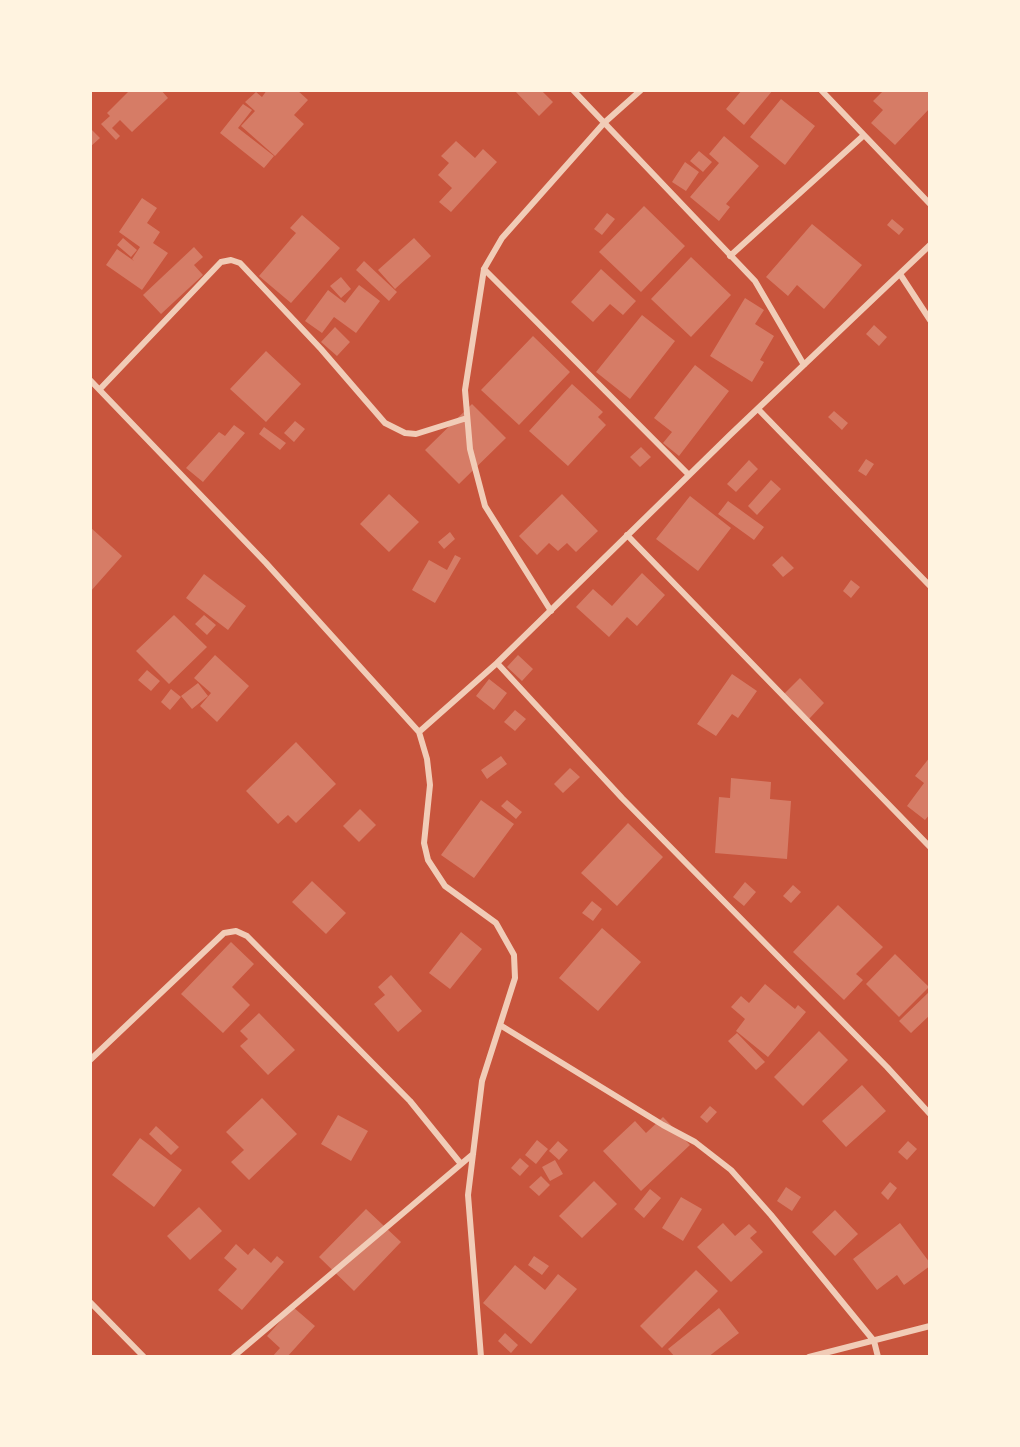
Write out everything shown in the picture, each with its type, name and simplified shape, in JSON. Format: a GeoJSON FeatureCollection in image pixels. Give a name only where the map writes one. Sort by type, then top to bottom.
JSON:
{"type":"FeatureCollection","features":[{"type":"Feature","properties":{"kind":"street"},"geometry":{"type":"LineString","coordinates":[[573,90],[755,281],[804,365]]}},
{"type":"Feature","properties":{"kind":"street"},"geometry":{"type":"LineString","coordinates":[[551,611],[485,506],[470,449],[465,390],[484,269],[502,238],[604,123],[641,90]]}},
{"type":"Feature","properties":{"kind":"street"},"geometry":{"type":"LineString","coordinates":[[821,90],[930,204]]}},
{"type":"Feature","properties":{"kind":"street"},"geometry":{"type":"LineString","coordinates":[[730,256],[863,136]]}},
{"type":"Feature","properties":{"kind":"street"},"geometry":{"type":"LineString","coordinates":[[418,732],[497,663],[689,475],[930,245]]}},
{"type":"Feature","properties":{"kind":"street"},"geometry":{"type":"LineString","coordinates":[[100,389],[221,262],[231,260],[240,263],[386,423],[405,433],[416,434],[467,418]]}},
{"type":"Feature","properties":{"kind":"street"},"geometry":{"type":"LineString","coordinates":[[484,269],[689,475]]}},
{"type":"Feature","properties":{"kind":"street"},"geometry":{"type":"LineString","coordinates":[[900,274],[930,320]]}},
{"type":"Feature","properties":{"kind":"street"},"geometry":{"type":"LineString","coordinates":[[90,380],[266,563],[418,732],[427,759],[430,785],[424,843],[428,860],[445,886],[496,923],[514,955],[514,978],[482,1082],[468,1195],[481,1357]]}},
{"type":"Feature","properties":{"kind":"street"},"geometry":{"type":"LineString","coordinates":[[758,409],[930,586]]}},
{"type":"Feature","properties":{"kind":"street"},"geometry":{"type":"LineString","coordinates":[[627,535],[930,847]]}},
{"type":"Feature","properties":{"kind":"street"},"geometry":{"type":"LineString","coordinates":[[497,663],[622,798],[887,1067],[930,1114]]}},
{"type":"Feature","properties":{"kind":"street"},"geometry":{"type":"LineString","coordinates":[[90,1060],[224,933],[236,931],[248,936],[410,1101],[461,1164]]}},
{"type":"Feature","properties":{"kind":"street"},"geometry":{"type":"LineString","coordinates":[[500,1025],[694,1142],[731,1170],[771,1215],[874,1341],[878,1357]]}},
{"type":"Feature","properties":{"kind":"street"},"geometry":{"type":"LineString","coordinates":[[233,1357],[473,1154]]}},
{"type":"Feature","properties":{"kind":"street"},"geometry":{"type":"LineString","coordinates":[[90,1302],[144,1357]]}},
{"type":"Feature","properties":{"kind":"street"},"geometry":{"type":"LineString","coordinates":[[809,1357],[930,1326]]}},
{"type":"Feature","properties":{"kind":"building"},"geometry":{"type":"Polygon","coordinates":[[[130,90],[161,90],[168,98],[132,132],[120,120],[112,128],[120,136],[116,140],[101,124],[110,116],[107,113],[130,90]]]}},
{"type":"Feature","properties":{"kind":"building"},"geometry":{"type":"Polygon","coordinates":[[[267,90],[297,90],[308,100],[294,115],[304,124],[275,156],[241,126],[255,111],[245,102],[256,92],[262,97],[267,90]]]}},
{"type":"Feature","properties":{"kind":"building"},"geometry":{"type":"Polygon","coordinates":[[[514,90],[541,90],[553,102],[539,116],[514,90]]]}},
{"type":"Feature","properties":{"kind":"building"},"geometry":{"type":"Polygon","coordinates":[[[742,90],[773,90],[744,125],[726,109],[742,90]]]}},
{"type":"Feature","properties":{"kind":"building"},"geometry":{"type":"Polygon","coordinates":[[[884,90],[930,90],[930,108],[895,145],[871,123],[883,110],[873,101],[884,90]]]}},
{"type":"Feature","properties":{"kind":"building"},"geometry":{"type":"Polygon","coordinates":[[[781,99],[815,126],[785,165],[750,137],[781,99]]]}},
{"type":"Feature","properties":{"kind":"building"},"geometry":{"type":"Polygon","coordinates":[[[243,104],[252,110],[238,128],[274,156],[264,168],[220,133],[243,104]]]}},
{"type":"Feature","properties":{"kind":"building"},"geometry":{"type":"Polygon","coordinates":[[[90,128],[100,138],[90,147],[90,128]]]}},
{"type":"Feature","properties":{"kind":"building"},"geometry":{"type":"Polygon","coordinates":[[[724,136],[759,166],[726,204],[730,207],[719,221],[690,197],[719,163],[709,154],[724,136]]]}},
{"type":"Feature","properties":{"kind":"building"},"geometry":{"type":"Polygon","coordinates":[[[456,141],[475,158],[483,149],[497,162],[451,212],[439,202],[452,188],[438,175],[449,163],[441,156],[456,141]]]}},
{"type":"Feature","properties":{"kind":"building"},"geometry":{"type":"Polygon","coordinates":[[[699,151],[712,162],[703,172],[690,161],[699,151]]]}},
{"type":"Feature","properties":{"kind":"building"},"geometry":{"type":"Polygon","coordinates":[[[685,162],[699,172],[686,191],[672,182],[685,162]]]}},
{"type":"Feature","properties":{"kind":"building"},"geometry":{"type":"Polygon","coordinates":[[[142,198],[157,208],[147,223],[160,232],[153,243],[168,253],[142,290],[106,265],[117,249],[134,261],[132,259],[140,247],[119,232],[142,198]]]}},
{"type":"Feature","properties":{"kind":"building"},"geometry":{"type":"Polygon","coordinates":[[[644,206],[685,246],[641,292],[599,252],[644,206]]]}},
{"type":"Feature","properties":{"kind":"building"},"geometry":{"type":"Polygon","coordinates":[[[607,213],[615,219],[602,235],[594,229],[607,213]]]}},
{"type":"Feature","properties":{"kind":"building"},"geometry":{"type":"Polygon","coordinates":[[[302,215],[340,248],[291,303],[259,276],[296,233],[290,228],[302,215]]]}},
{"type":"Feature","properties":{"kind":"building"},"geometry":{"type":"Polygon","coordinates":[[[892,219],[904,229],[899,235],[887,225],[892,219]]]}},
{"type":"Feature","properties":{"kind":"building"},"geometry":{"type":"Polygon","coordinates":[[[812,224],[862,265],[824,309],[797,285],[788,296],[766,277],[812,224]]]}},
{"type":"Feature","properties":{"kind":"building"},"geometry":{"type":"Polygon","coordinates":[[[123,238],[137,250],[131,257],[117,245],[123,238]]]}},
{"type":"Feature","properties":{"kind":"building"},"geometry":{"type":"Polygon","coordinates":[[[414,238],[431,256],[395,289],[378,270],[414,238]]]}},
{"type":"Feature","properties":{"kind":"building"},"geometry":{"type":"Polygon","coordinates":[[[194,247],[203,257],[194,265],[203,275],[161,314],[143,295],[194,247]]]}},
{"type":"Feature","properties":{"kind":"building"},"geometry":{"type":"Polygon","coordinates":[[[691,257],[731,295],[691,337],[651,299],[691,257]]]}},
{"type":"Feature","properties":{"kind":"building"},"geometry":{"type":"Polygon","coordinates":[[[364,261],[397,292],[389,301],[356,270],[364,261]]]}},
{"type":"Feature","properties":{"kind":"building"},"geometry":{"type":"Polygon","coordinates":[[[601,269],[636,301],[623,315],[610,304],[593,322],[571,302],[601,269]]]}},
{"type":"Feature","properties":{"kind":"building"},"geometry":{"type":"Polygon","coordinates":[[[341,277],[351,289],[341,298],[330,286],[341,277]]]}},
{"type":"Feature","properties":{"kind":"building"},"geometry":{"type":"Polygon","coordinates":[[[359,285],[380,301],[356,333],[334,317],[322,333],[305,321],[328,290],[345,303],[359,285]]]}},
{"type":"Feature","properties":{"kind":"building"},"geometry":{"type":"Polygon","coordinates":[[[745,298],[764,310],[755,324],[774,336],[760,360],[764,362],[752,382],[710,356],[745,298]]]}},
{"type":"Feature","properties":{"kind":"building"},"geometry":{"type":"Polygon","coordinates":[[[642,315],[675,341],[630,399],[596,372],[642,315]]]}},
{"type":"Feature","properties":{"kind":"building"},"geometry":{"type":"Polygon","coordinates":[[[874,325],[887,337],[879,346],[866,334],[874,325]]]}},
{"type":"Feature","properties":{"kind":"building"},"geometry":{"type":"Polygon","coordinates":[[[335,327],[350,342],[337,356],[321,342],[335,327]]]}},
{"type":"Feature","properties":{"kind":"building"},"geometry":{"type":"Polygon","coordinates":[[[533,336],[570,372],[519,425],[481,390],[533,336]]]}},
{"type":"Feature","properties":{"kind":"building"},"geometry":{"type":"Polygon","coordinates":[[[266,351],[301,384],[266,422],[230,389],[266,351]]]}},
{"type":"Feature","properties":{"kind":"building"},"geometry":{"type":"Polygon","coordinates":[[[695,365],[729,391],[679,456],[663,443],[672,432],[654,418],[695,365]]]}},
{"type":"Feature","properties":{"kind":"building"},"geometry":{"type":"Polygon","coordinates":[[[572,384],[603,412],[598,417],[606,425],[568,466],[529,431],[572,384]]]}},
{"type":"Feature","properties":{"kind":"building"},"geometry":{"type":"Polygon","coordinates":[[[472,404],[506,438],[459,484],[425,450],[472,404]]]}},
{"type":"Feature","properties":{"kind":"building"},"geometry":{"type":"Polygon","coordinates":[[[834,411],[848,423],[842,430],[828,417],[834,411]]]}},
{"type":"Feature","properties":{"kind":"building"},"geometry":{"type":"Polygon","coordinates":[[[295,421],[305,429],[294,442],[284,433],[295,421]]]}},
{"type":"Feature","properties":{"kind":"building"},"geometry":{"type":"Polygon","coordinates":[[[234,425],[245,433],[203,482],[186,468],[219,432],[225,436],[234,425]]]}},
{"type":"Feature","properties":{"kind":"building"},"geometry":{"type":"Polygon","coordinates":[[[264,427],[286,443],[280,450],[259,434],[264,427]]]}},
{"type":"Feature","properties":{"kind":"building"},"geometry":{"type":"Polygon","coordinates":[[[641,447],[651,457],[640,467],[630,457],[641,447]]]}},
{"type":"Feature","properties":{"kind":"building"},"geometry":{"type":"Polygon","coordinates":[[[866,459],[874,464],[866,476],[858,471],[866,459]]]}},
{"type":"Feature","properties":{"kind":"building"},"geometry":{"type":"Polygon","coordinates":[[[749,460],[758,469],[736,492],[727,484],[749,460]]]}},
{"type":"Feature","properties":{"kind":"building"},"geometry":{"type":"Polygon","coordinates":[[[771,480],[781,489],[757,515],[748,506],[771,480]]]}},
{"type":"Feature","properties":{"kind":"building"},"geometry":{"type":"Polygon","coordinates":[[[389,494],[419,522],[389,552],[360,524],[389,494]]]}},
{"type":"Feature","properties":{"kind":"building"},"geometry":{"type":"Polygon","coordinates":[[[562,494],[598,531],[576,552],[567,543],[558,551],[549,543],[537,555],[519,536],[562,494]]]}},
{"type":"Feature","properties":{"kind":"building"},"geometry":{"type":"Polygon","coordinates":[[[690,496],[731,528],[698,571],[656,539],[690,496]]]}},
{"type":"Feature","properties":{"kind":"building"},"geometry":{"type":"Polygon","coordinates":[[[728,501],[764,527],[754,540],[718,514],[728,501]]]}},
{"type":"Feature","properties":{"kind":"building"},"geometry":{"type":"Polygon","coordinates":[[[90,527],[122,556],[90,592],[90,527]]]}},
{"type":"Feature","properties":{"kind":"building"},"geometry":{"type":"Polygon","coordinates":[[[450,532],[455,539],[444,549],[438,542],[450,532]]]}},
{"type":"Feature","properties":{"kind":"building"},"geometry":{"type":"Polygon","coordinates":[[[455,555],[461,558],[435,603],[412,590],[429,560],[447,570],[455,555]]]}},
{"type":"Feature","properties":{"kind":"building"},"geometry":{"type":"Polygon","coordinates":[[[782,556],[794,568],[783,577],[772,565],[782,556]]]}},
{"type":"Feature","properties":{"kind":"building"},"geometry":{"type":"Polygon","coordinates":[[[642,573],[665,595],[637,626],[627,617],[609,637],[576,607],[593,589],[612,606],[642,573]]]}},
{"type":"Feature","properties":{"kind":"building"},"geometry":{"type":"Polygon","coordinates":[[[204,574],[246,606],[228,630],[186,598],[204,574]]]}},
{"type":"Feature","properties":{"kind":"building"},"geometry":{"type":"Polygon","coordinates":[[[851,580],[860,587],[851,598],[843,591],[851,580]]]}},
{"type":"Feature","properties":{"kind":"building"},"geometry":{"type":"Polygon","coordinates":[[[174,615],[207,647],[169,684],[136,651],[174,615]]]}},
{"type":"Feature","properties":{"kind":"building"},"geometry":{"type":"Polygon","coordinates":[[[204,615],[216,625],[207,635],[195,624],[204,615]]]}},
{"type":"Feature","properties":{"kind":"building"},"geometry":{"type":"Polygon","coordinates":[[[215,655],[249,686],[217,722],[200,706],[211,693],[194,678],[215,655]]]}},
{"type":"Feature","properties":{"kind":"building"},"geometry":{"type":"Polygon","coordinates":[[[518,655],[533,669],[522,681],[507,667],[518,655]]]}},
{"type":"Feature","properties":{"kind":"building"},"geometry":{"type":"Polygon","coordinates":[[[147,670],[160,681],[151,691],[138,680],[147,670]]]}},
{"type":"Feature","properties":{"kind":"building"},"geometry":{"type":"Polygon","coordinates":[[[732,674],[757,691],[738,718],[732,714],[716,736],[697,724],[732,674]]]}},
{"type":"Feature","properties":{"kind":"building"},"geometry":{"type":"Polygon","coordinates":[[[800,678],[824,703],[809,719],[784,694],[800,678]]]}},
{"type":"Feature","properties":{"kind":"building"},"geometry":{"type":"Polygon","coordinates":[[[489,679],[507,693],[494,710],[476,696],[489,679]]]}},
{"type":"Feature","properties":{"kind":"building"},"geometry":{"type":"Polygon","coordinates":[[[198,683],[208,696],[192,709],[181,696],[198,683]]]}},
{"type":"Feature","properties":{"kind":"building"},"geometry":{"type":"Polygon","coordinates":[[[171,689],[181,697],[170,710],[161,702],[171,689]]]}},
{"type":"Feature","properties":{"kind":"building"},"geometry":{"type":"Polygon","coordinates":[[[515,710],[526,719],[515,731],[504,722],[515,710]]]}},
{"type":"Feature","properties":{"kind":"building"},"geometry":{"type":"Polygon","coordinates":[[[296,742],[336,784],[296,823],[288,815],[278,824],[246,791],[296,742]]]}},
{"type":"Feature","properties":{"kind":"building"},"geometry":{"type":"Polygon","coordinates":[[[501,756],[507,764],[487,779],[481,770],[501,756]]]}},
{"type":"Feature","properties":{"kind":"building"},"geometry":{"type":"Polygon","coordinates":[[[930,757],[930,814],[925,820],[907,806],[924,783],[915,776],[930,757]]]}},
{"type":"Feature","properties":{"kind":"building"},"geometry":{"type":"Polygon","coordinates":[[[570,768],[580,777],[563,793],[554,784],[570,768]]]}},
{"type":"Feature","properties":{"kind":"building"},"geometry":{"type":"Polygon","coordinates":[[[731,778],[771,782],[770,799],[791,801],[787,859],[715,853],[719,797],[730,798],[731,778]]]}},
{"type":"Feature","properties":{"kind":"building"},"geometry":{"type":"Polygon","coordinates":[[[481,800],[514,824],[474,878],[441,855],[481,800]]]}},
{"type":"Feature","properties":{"kind":"building"},"geometry":{"type":"Polygon","coordinates":[[[507,800],[522,812],[516,819],[501,806],[507,800]]]}},
{"type":"Feature","properties":{"kind":"building"},"geometry":{"type":"Polygon","coordinates":[[[360,809],[376,825],[359,842],[343,826],[360,809]]]}},
{"type":"Feature","properties":{"kind":"building"},"geometry":{"type":"Polygon","coordinates":[[[628,823],[663,857],[617,906],[581,873],[628,823]]]}},
{"type":"Feature","properties":{"kind":"building"},"geometry":{"type":"Polygon","coordinates":[[[312,881],[346,913],[326,934],[292,902],[312,881]]]}},
{"type":"Feature","properties":{"kind":"building"},"geometry":{"type":"Polygon","coordinates":[[[745,882],[756,892],[744,906],[733,897],[745,882]]]}},
{"type":"Feature","properties":{"kind":"building"},"geometry":{"type":"Polygon","coordinates":[[[793,885],[801,892],[791,903],[783,896],[793,885]]]}},
{"type":"Feature","properties":{"kind":"building"},"geometry":{"type":"Polygon","coordinates":[[[592,901],[602,909],[593,921],[582,913],[592,901]]]}},
{"type":"Feature","properties":{"kind":"building"},"geometry":{"type":"Polygon","coordinates":[[[838,905],[883,947],[856,974],[863,980],[844,1000],[793,952],[838,905]]]}},
{"type":"Feature","properties":{"kind":"building"},"geometry":{"type":"Polygon","coordinates":[[[602,928],[641,962],[598,1011],[559,978],[602,928]]]}},
{"type":"Feature","properties":{"kind":"building"},"geometry":{"type":"Polygon","coordinates":[[[461,932],[482,949],[450,989],[429,973],[461,932]]]}},
{"type":"Feature","properties":{"kind":"building"},"geometry":{"type":"Polygon","coordinates":[[[231,942],[254,964],[232,987],[250,1005],[223,1033],[181,994],[231,942]]]}},
{"type":"Feature","properties":{"kind":"building"},"geometry":{"type":"Polygon","coordinates":[[[895,954],[929,987],[899,1017],[866,984],[895,954]]]}},
{"type":"Feature","properties":{"kind":"building"},"geometry":{"type":"Polygon","coordinates":[[[391,975],[422,1011],[398,1032],[374,1004],[385,995],[378,987],[391,975]]]}},
{"type":"Feature","properties":{"kind":"building"},"geometry":{"type":"Polygon","coordinates":[[[765,984],[795,1009],[798,1005],[806,1012],[768,1057],[736,1031],[745,1019],[731,1007],[741,996],[749,1003],[765,984]]]}},
{"type":"Feature","properties":{"kind":"building"},"geometry":{"type":"Polygon","coordinates":[[[930,991],[930,1015],[911,1033],[899,1021],[930,991]]]}},
{"type":"Feature","properties":{"kind":"building"},"geometry":{"type":"Polygon","coordinates":[[[259,1013],[295,1050],[268,1075],[240,1046],[248,1039],[240,1031],[259,1013]]]}},
{"type":"Feature","properties":{"kind":"building"},"geometry":{"type":"Polygon","coordinates":[[[819,1031],[848,1060],[803,1106],[774,1077],[819,1031]]]}},
{"type":"Feature","properties":{"kind":"building"},"geometry":{"type":"Polygon","coordinates":[[[737,1033],[765,1062],[756,1070],[728,1041],[737,1033]]]}},
{"type":"Feature","properties":{"kind":"building"},"geometry":{"type":"Polygon","coordinates":[[[862,1085],[886,1111],[846,1147],[822,1121],[862,1085]]]}},
{"type":"Feature","properties":{"kind":"building"},"geometry":{"type":"Polygon","coordinates":[[[262,1098],[297,1134],[249,1180],[231,1162],[244,1150],[226,1132],[262,1098]]]}},
{"type":"Feature","properties":{"kind":"building"},"geometry":{"type":"Polygon","coordinates":[[[710,1106],[717,1112],[707,1123],[700,1117],[710,1106]]]}},
{"type":"Feature","properties":{"kind":"building"},"geometry":{"type":"Polygon","coordinates":[[[338,1115],[368,1131],[351,1161],[321,1144],[338,1115]]]}},
{"type":"Feature","properties":{"kind":"building"},"geometry":{"type":"Polygon","coordinates":[[[663,1117],[690,1145],[641,1191],[603,1151],[635,1121],[646,1133],[663,1117]]]}},
{"type":"Feature","properties":{"kind":"building"},"geometry":{"type":"Polygon","coordinates":[[[156,1126],[179,1147],[171,1155],[149,1134],[156,1126]]]}},
{"type":"Feature","properties":{"kind":"building"},"geometry":{"type":"Polygon","coordinates":[[[140,1138],[182,1170],[154,1207],[112,1175],[140,1138]]]}},
{"type":"Feature","properties":{"kind":"building"},"geometry":{"type":"Polygon","coordinates":[[[537,1140],[548,1149],[536,1164],[525,1155],[537,1140]]]}},
{"type":"Feature","properties":{"kind":"building"},"geometry":{"type":"Polygon","coordinates":[[[558,1141],[568,1150],[559,1160],[549,1151],[558,1141]]]}},
{"type":"Feature","properties":{"kind":"building"},"geometry":{"type":"Polygon","coordinates":[[[908,1141],[917,1149],[907,1160],[898,1152],[908,1141]]]}},
{"type":"Feature","properties":{"kind":"building"},"geometry":{"type":"Polygon","coordinates":[[[520,1158],[529,1166],[520,1176],[511,1168],[520,1158]]]}},
{"type":"Feature","properties":{"kind":"building"},"geometry":{"type":"Polygon","coordinates":[[[555,1160],[563,1174],[550,1181],[542,1167],[555,1160]]]}},
{"type":"Feature","properties":{"kind":"building"},"geometry":{"type":"Polygon","coordinates":[[[541,1176],[550,1185],[539,1196],[529,1187],[541,1176]]]}},
{"type":"Feature","properties":{"kind":"building"},"geometry":{"type":"Polygon","coordinates":[[[594,1181],[617,1204],[582,1238],[559,1216],[594,1181]]]}},
{"type":"Feature","properties":{"kind":"building"},"geometry":{"type":"Polygon","coordinates":[[[890,1182],[897,1188],[888,1200],[881,1193],[890,1182]]]}},
{"type":"Feature","properties":{"kind":"building"},"geometry":{"type":"Polygon","coordinates":[[[786,1187],[801,1197],[792,1211],[777,1201],[786,1187]]]}},
{"type":"Feature","properties":{"kind":"building"},"geometry":{"type":"Polygon","coordinates":[[[650,1189],[661,1198],[644,1218],[634,1209],[650,1189]]]}},
{"type":"Feature","properties":{"kind":"building"},"geometry":{"type":"Polygon","coordinates":[[[681,1197],[702,1209],[683,1241],[662,1228],[681,1197]]]}},
{"type":"Feature","properties":{"kind":"building"},"geometry":{"type":"Polygon","coordinates":[[[199,1207],[222,1231],[190,1260],[167,1236],[199,1207]]]}},
{"type":"Feature","properties":{"kind":"building"},"geometry":{"type":"Polygon","coordinates":[[[366,1209],[401,1242],[354,1291],[319,1257],[366,1209]]]}},
{"type":"Feature","properties":{"kind":"building"},"geometry":{"type":"Polygon","coordinates":[[[835,1210],[858,1234],[835,1256],[812,1232],[835,1210]]]}},
{"type":"Feature","properties":{"kind":"building"},"geometry":{"type":"Polygon","coordinates":[[[723,1223],[735,1236],[749,1224],[757,1232],[750,1238],[763,1252],[731,1282],[697,1247],[723,1223]]]}},
{"type":"Feature","properties":{"kind":"building"},"geometry":{"type":"Polygon","coordinates":[[[900,1223],[930,1266],[904,1285],[897,1275],[877,1290],[853,1259],[900,1223]]]}},
{"type":"Feature","properties":{"kind":"building"},"geometry":{"type":"Polygon","coordinates":[[[236,1244],[248,1255],[254,1248],[271,1263],[277,1256],[284,1262],[242,1310],[218,1290],[237,1269],[224,1258],[236,1244]]]}},
{"type":"Feature","properties":{"kind":"building"},"geometry":{"type":"Polygon","coordinates":[[[534,1256],[549,1266],[542,1275],[528,1265],[534,1256]]]}},
{"type":"Feature","properties":{"kind":"building"},"geometry":{"type":"Polygon","coordinates":[[[515,1265],[545,1290],[558,1274],[577,1289],[531,1344],[483,1303],[515,1265]]]}},
{"type":"Feature","properties":{"kind":"building"},"geometry":{"type":"Polygon","coordinates":[[[696,1270],[718,1291],[662,1348],[640,1326],[696,1270]]]}},
{"type":"Feature","properties":{"kind":"building"},"geometry":{"type":"Polygon","coordinates":[[[293,1307],[315,1326],[287,1357],[272,1357],[280,1348],[267,1336],[293,1307]]]}},
{"type":"Feature","properties":{"kind":"building"},"geometry":{"type":"Polygon","coordinates":[[[719,1308],[739,1333],[708,1357],[675,1357],[668,1349],[719,1308]]]}},
{"type":"Feature","properties":{"kind":"building"},"geometry":{"type":"Polygon","coordinates":[[[505,1333],[518,1345],[511,1353],[498,1341],[505,1333]]]}}]}
